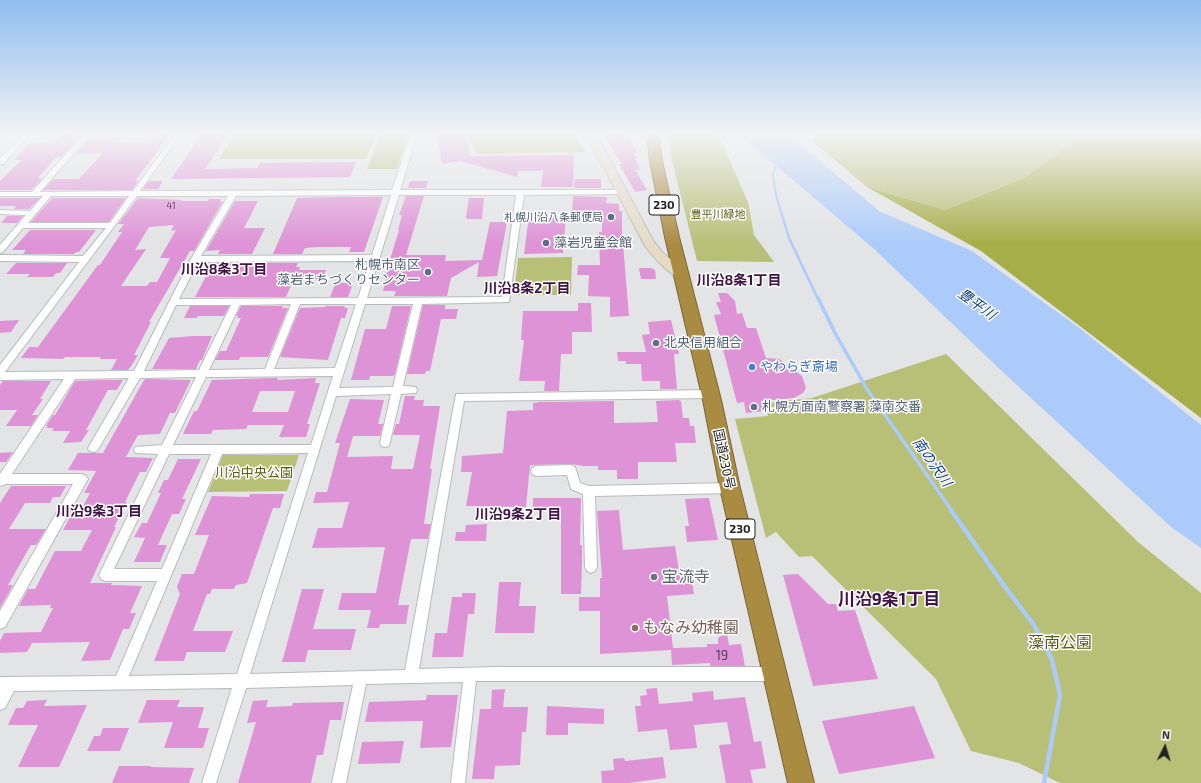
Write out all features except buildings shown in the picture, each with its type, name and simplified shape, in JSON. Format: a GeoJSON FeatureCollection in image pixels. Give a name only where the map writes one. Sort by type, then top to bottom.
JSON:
{"type":"FeatureCollection","features":[{"type":"Feature","properties":{"kind":"highway","name":"国道230号"},"geometry":{"type":"LineString","coordinates":[[658,171],[664,204],[710,394],[730,488],[801,783]]}},
{"type":"Feature","properties":{"kind":"street"},"geometry":{"type":"LineString","coordinates":[[34,194],[55,171]]}},
{"type":"Feature","properties":{"kind":"street"},"geometry":{"type":"LineString","coordinates":[[0,372],[112,225],[151,171]]}},
{"type":"Feature","properties":{"kind":"street"},"geometry":{"type":"LineString","coordinates":[[209,783],[403,171]]}},
{"type":"Feature","properties":{"kind":"street"},"geometry":{"type":"LineString","coordinates":[[611,171],[649,243],[659,256],[682,275]]}},
{"type":"Feature","properties":{"kind":"street"},"geometry":{"type":"LineString","coordinates":[[0,194],[622,192]]}},
{"type":"Feature","properties":{"kind":"street"},"geometry":{"type":"LineString","coordinates":[[174,302],[506,300],[520,193]]}},
{"type":"Feature","properties":{"kind":"street"},"geometry":{"type":"LineString","coordinates":[[2,246],[33,213],[48,194]]}},
{"type":"Feature","properties":{"kind":"street"},"geometry":{"type":"LineString","coordinates":[[93,448],[137,374],[195,259],[233,194]]}},
{"type":"Feature","properties":{"kind":"street"},"geometry":{"type":"LineString","coordinates":[[0,212],[33,213]]}},
{"type":"Feature","properties":{"kind":"street"},"geometry":{"type":"LineString","coordinates":[[21,226],[112,225]]}},
{"type":"Feature","properties":{"kind":"street"},"geometry":{"type":"LineString","coordinates":[[0,258],[85,259]]}},
{"type":"Feature","properties":{"kind":"street"},"geometry":{"type":"LineString","coordinates":[[195,259],[375,258]]}},
{"type":"Feature","properties":{"kind":"street"},"geometry":{"type":"LineString","coordinates":[[385,443],[418,300]]}},
{"type":"Feature","properties":{"kind":"street"},"geometry":{"type":"LineString","coordinates":[[268,373],[297,301]]}},
{"type":"Feature","properties":{"kind":"street"},"geometry":{"type":"LineString","coordinates":[[165,575],[105,575],[237,302]]}},
{"type":"Feature","properties":{"kind":"street"},"geometry":{"type":"LineString","coordinates":[[0,376],[339,372]]}},
{"type":"Feature","properties":{"kind":"street"},"geometry":{"type":"LineString","coordinates":[[2,481],[72,375]]}},
{"type":"Feature","properties":{"kind":"street"},"geometry":{"type":"LineString","coordinates":[[333,392],[412,390]]}},
{"type":"Feature","properties":{"kind":"street"},"geometry":{"type":"LineString","coordinates":[[411,676],[460,396],[710,394]]}},
{"type":"Feature","properties":{"kind":"street"},"geometry":{"type":"LineString","coordinates":[[139,450],[315,449]]}},
{"type":"Feature","properties":{"kind":"street"},"geometry":{"type":"LineString","coordinates":[[120,682],[218,450]]}},
{"type":"Feature","properties":{"kind":"street"},"geometry":{"type":"LineString","coordinates":[[536,471],[571,470],[575,486],[589,491],[730,488]]}},
{"type":"Feature","properties":{"kind":"street"},"geometry":{"type":"LineString","coordinates":[[0,623],[82,479],[2,481]]}},
{"type":"Feature","properties":{"kind":"street"},"geometry":{"type":"LineString","coordinates":[[589,491],[591,567]]}},
{"type":"Feature","properties":{"kind":"street"},"geometry":{"type":"LineString","coordinates":[[0,703],[5,684],[241,681],[470,675],[774,674]]}},
{"type":"Feature","properties":{"kind":"street"},"geometry":{"type":"LineString","coordinates":[[458,783],[470,675]]}},
{"type":"Feature","properties":{"kind":"street"},"geometry":{"type":"LineString","coordinates":[[340,783],[361,678]]}},
{"type":"Feature","properties":{"kind":"green space","name":"豊平川緑地"},"geometry":{"type":"Polygon","coordinates":[[[675,171],[734,171],[748,202],[754,235],[774,262],[697,261],[675,171]]]}},
{"type":"Feature","properties":{"kind":"green space"},"geometry":{"type":"Polygon","coordinates":[[[847,171],[1035,171],[1024,178],[945,210],[867,187],[847,171]]]}},
{"type":"Feature","properties":{"kind":"green space"},"geometry":{"type":"Polygon","coordinates":[[[1035,171],[1201,171],[1201,418],[981,251],[867,187],[945,210],[1024,178],[1035,171]]]}},
{"type":"Feature","properties":{"kind":"green space"},"geometry":{"type":"Polygon","coordinates":[[[572,257],[571,295],[514,295],[518,258],[572,257]]]}},
{"type":"Feature","properties":{"kind":"green space","name":"藻南公園"},"geometry":{"type":"Polygon","coordinates":[[[946,354],[1138,542],[1201,593],[1201,783],[1060,783],[1019,763],[971,751],[936,679],[812,556],[799,557],[776,532],[766,538],[735,419],[768,416],[766,403],[812,398],[946,354]]]}},
{"type":"Feature","properties":{"kind":"green space","name":"川沿中央公園"},"geometry":{"type":"Polygon","coordinates":[[[223,455],[299,455],[287,491],[208,492],[223,455]]]}},
{"type":"Feature","properties":{"kind":"water","name":"豊平川"},"geometry":{"type":"Polygon","coordinates":[[[782,171],[831,171],[879,211],[972,251],[1078,327],[1201,425],[1201,548],[1171,527],[1006,375],[873,248],[782,171]]]}},
{"type":"Feature","properties":{"kind":"waterway","name":"南の沢川"},"geometry":{"type":"LineString","coordinates":[[774,171],[773,175],[776,195],[789,238],[818,299]]}},
{"type":"Feature","properties":{"kind":"waterway","name":"南の沢川"},"geometry":{"type":"LineString","coordinates":[[818,298],[835,333],[867,389],[952,511]]}},
{"type":"Feature","properties":{"kind":"waterway","name":"南の沢川"},"geometry":{"type":"LineString","coordinates":[[951,510],[1005,587],[1034,625],[1052,660],[1060,695],[1044,783]]}},
{"type":"Feature","properties":{"kind":"place","name":"札幌川沿八条郵便局"},"geometry":{"type":"Point","coordinates":[611,217]}},
{"type":"Feature","properties":{"kind":"place","name":"藻岩児童会館"},"geometry":{"type":"Point","coordinates":[546,243]}},
{"type":"Feature","properties":{"kind":"place","name":"札幌市南区 藻岩まちづくりセンター"},"geometry":{"type":"Point","coordinates":[428,272]}},
{"type":"Feature","properties":{"kind":"place","name":"北央信用組合"},"geometry":{"type":"Point","coordinates":[656,343]}},
{"type":"Feature","properties":{"kind":"place","name":"やわらぎ斎場"},"geometry":{"type":"Point","coordinates":[752,367]}},
{"type":"Feature","properties":{"kind":"place","name":"札幌方面南警察署 藻南交番"},"geometry":{"type":"Point","coordinates":[754,407]}},
{"type":"Feature","properties":{"kind":"place","name":"宝流寺"},"geometry":{"type":"Point","coordinates":[654,577]}},
{"type":"Feature","properties":{"kind":"place","name":"もなみ幼稚園"},"geometry":{"type":"Point","coordinates":[635,628]}},
{"type":"Feature","properties":{"kind":"district","name":"川沿8条3丁目"},"geometry":{"type":"Point","coordinates":[224,269]}},
{"type":"Feature","properties":{"kind":"district","name":"川沿8条1丁目"},"geometry":{"type":"Point","coordinates":[739,280]}},
{"type":"Feature","properties":{"kind":"district","name":"川沿8条2丁目"},"geometry":{"type":"Point","coordinates":[527,288]}},
{"type":"Feature","properties":{"kind":"district","name":"川沿9条3丁目"},"geometry":{"type":"Point","coordinates":[99,511]}},
{"type":"Feature","properties":{"kind":"district","name":"川沿9条2丁目"},"geometry":{"type":"Point","coordinates":[518,514]}},
{"type":"Feature","properties":{"kind":"district","name":"川沿9条1丁目"},"geometry":{"type":"Point","coordinates":[889,599]}}]}
